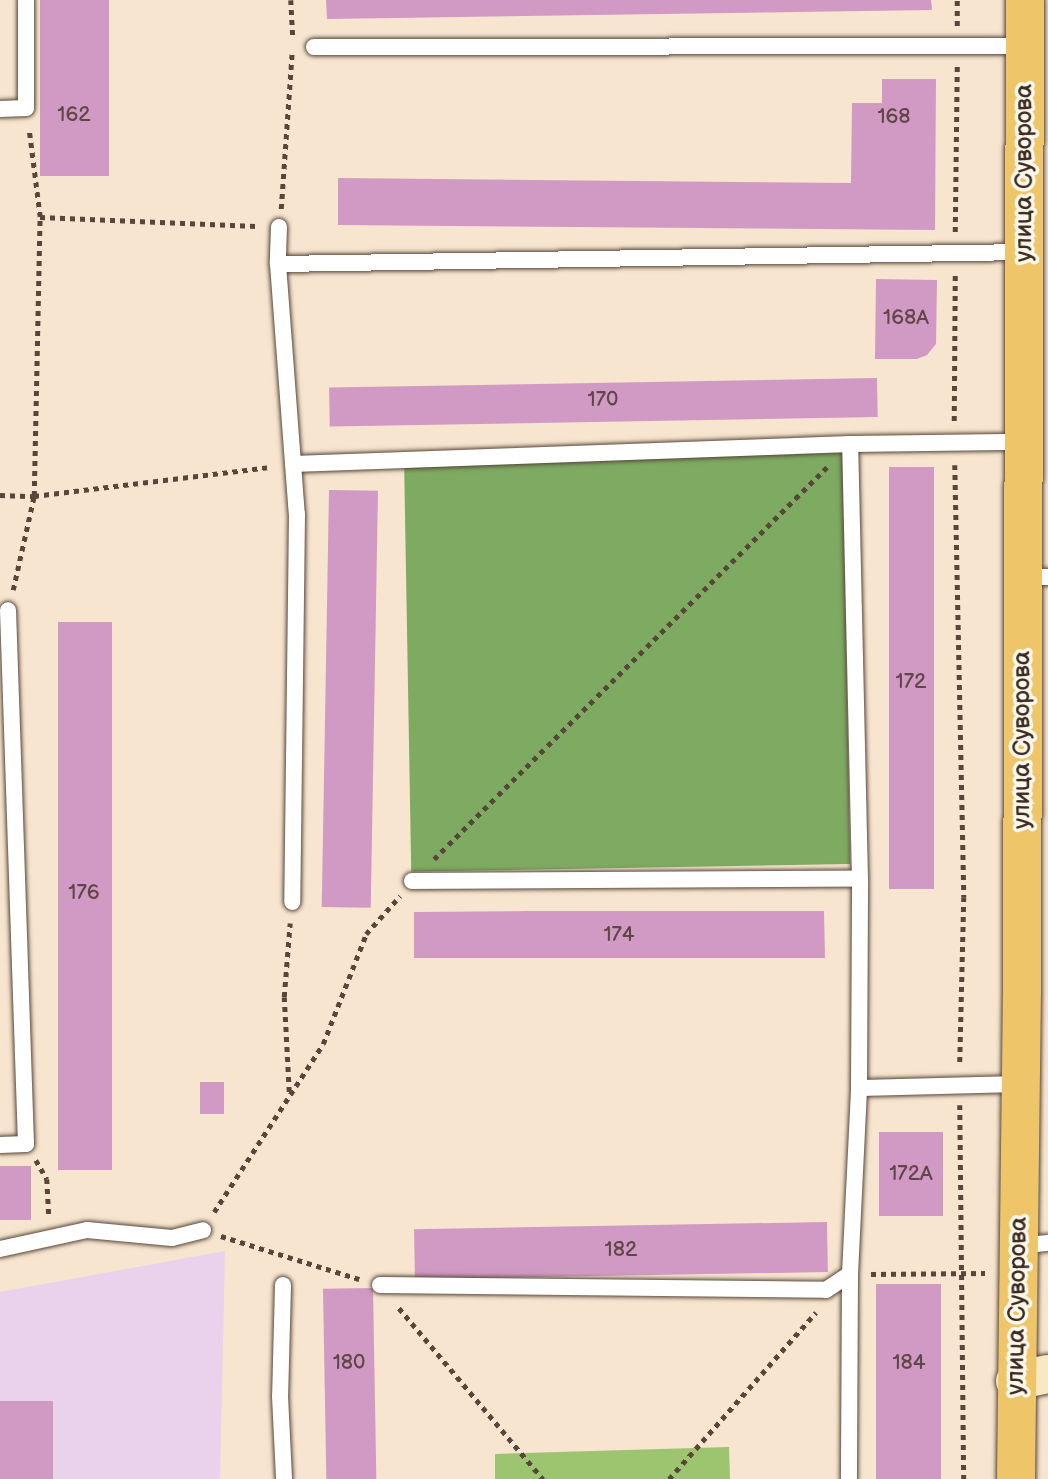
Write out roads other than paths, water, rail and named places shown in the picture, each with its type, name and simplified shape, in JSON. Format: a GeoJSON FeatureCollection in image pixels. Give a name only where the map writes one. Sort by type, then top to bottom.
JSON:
{"type":"FeatureCollection","features":[{"type":"Feature","properties":{"kind":"main road","name":"улица Суворова"},"geometry":{"type":"LineString","coordinates":[[1016,1479],[1032,1377],[1020,1084],[1035,577],[1024,442],[1025,0]]}},
{"type":"Feature","properties":{"kind":"lane"},"geometry":{"type":"LineString","coordinates":[[0,109],[26,108],[26,0]]}},
{"type":"Feature","properties":{"kind":"lane"},"geometry":{"type":"LineString","coordinates":[[314,47],[1024,46]]}},
{"type":"Feature","properties":{"kind":"lane"},"geometry":{"type":"LineString","coordinates":[[279,227],[278,264],[296,528],[292,902]]}},
{"type":"Feature","properties":{"kind":"lane"},"geometry":{"type":"LineString","coordinates":[[278,264],[1024,252]]}},
{"type":"Feature","properties":{"kind":"lane"},"geometry":{"type":"LineString","coordinates":[[293,464],[850,444],[1024,442]]}},
{"type":"Feature","properties":{"kind":"lane"},"geometry":{"type":"LineString","coordinates":[[849,1479],[850,1275],[859,1088],[860,879],[850,444]]}},
{"type":"Feature","properties":{"kind":"lane"},"geometry":{"type":"LineString","coordinates":[[0,1144],[26,1144],[8,610]]}},
{"type":"Feature","properties":{"kind":"lane"},"geometry":{"type":"LineString","coordinates":[[412,881],[860,879]]}},
{"type":"Feature","properties":{"kind":"lane"},"geometry":{"type":"LineString","coordinates":[[859,1088],[1020,1084]]}},
{"type":"Feature","properties":{"kind":"lane"},"geometry":{"type":"LineString","coordinates":[[0,1249],[87,1230],[172,1237],[203,1230]]}},
{"type":"Feature","properties":{"kind":"lane"},"geometry":{"type":"LineString","coordinates":[[380,1285],[826,1290],[850,1275]]}},
{"type":"Feature","properties":{"kind":"lane"},"geometry":{"type":"LineString","coordinates":[[283,1285],[280,1396],[284,1479]]}}]}
